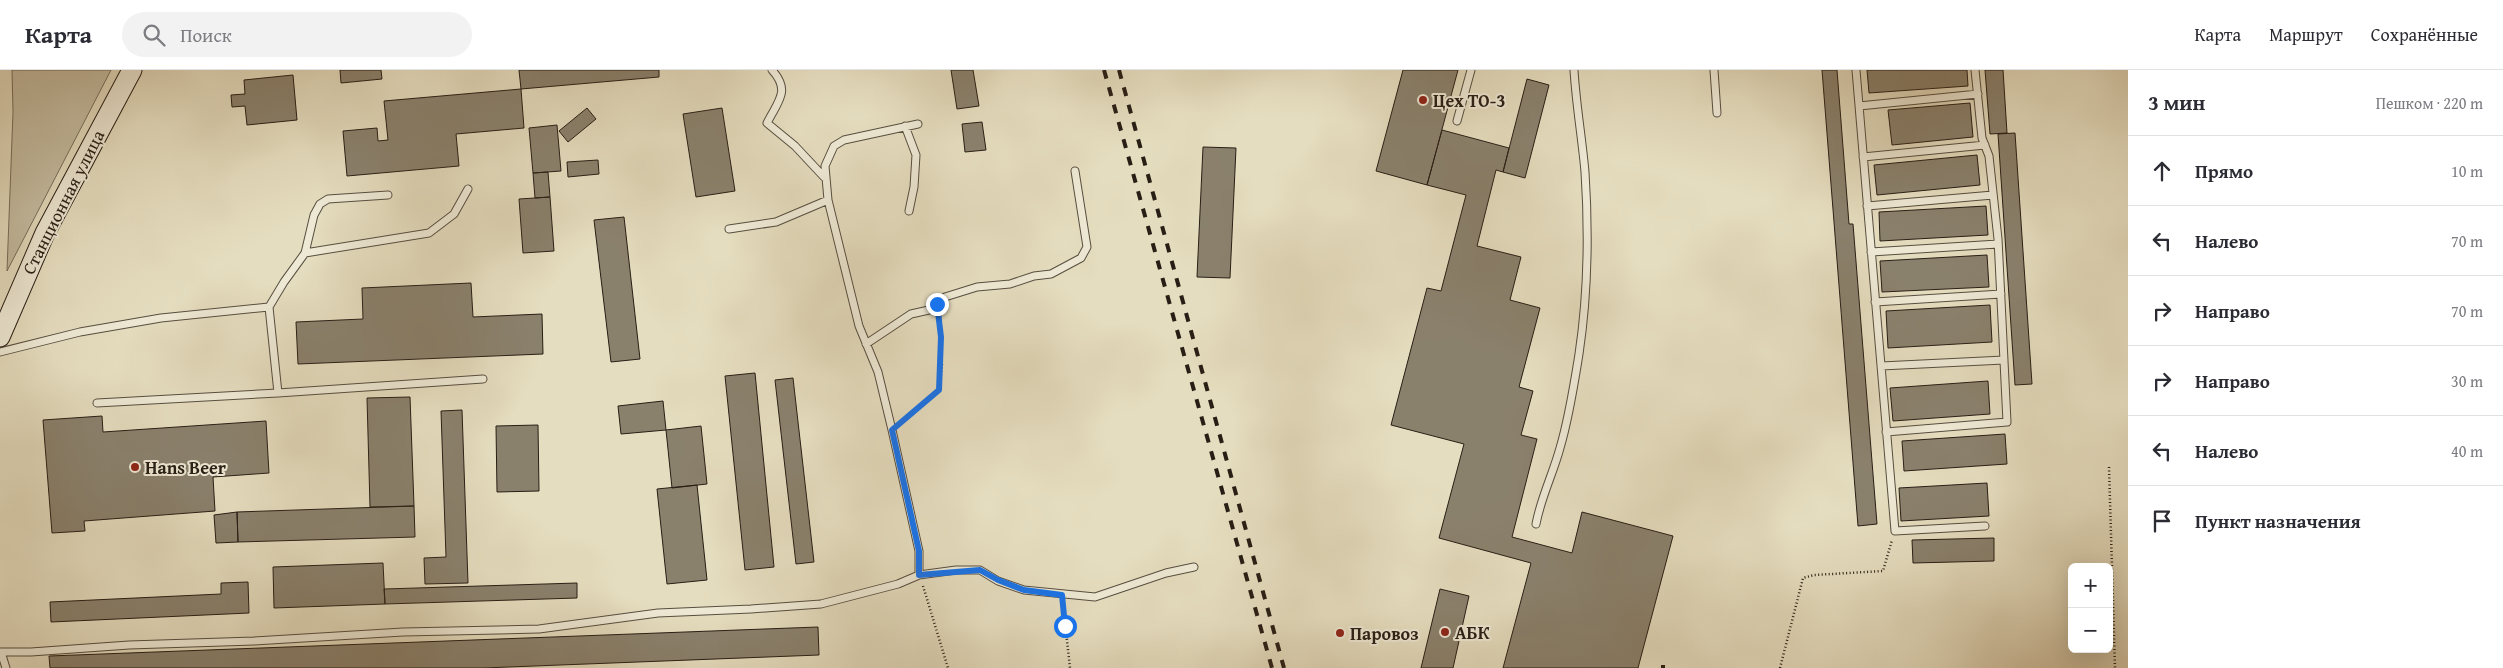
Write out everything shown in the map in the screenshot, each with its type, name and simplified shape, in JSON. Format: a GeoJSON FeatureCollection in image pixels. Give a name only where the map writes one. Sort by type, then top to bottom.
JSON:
{"type":"FeatureCollection","features":[{"type":"Feature","properties":{"kind":"main road","name":"Станционная улица"},"geometry":{"type":"LineString","coordinates":[[0,337],[45,234],[132,70]]}},
{"type":"Feature","properties":{"kind":"lane"},"geometry":{"type":"LineString","coordinates":[[772,70],[782,80],[782,94],[767,123],[795,146],[824,177]]}},
{"type":"Feature","properties":{"kind":"lane"},"geometry":{"type":"LineString","coordinates":[[1457,121],[1471,70]]}},
{"type":"Feature","properties":{"kind":"lane"},"geometry":{"type":"LineString","coordinates":[[1536,524],[1539,509],[1560,448],[1579,354],[1587,274],[1588,232],[1585,170],[1577,116],[1574,70]]}},
{"type":"Feature","properties":{"kind":"lane"},"geometry":{"type":"LineString","coordinates":[[1714,70],[1717,113]]}},
{"type":"Feature","properties":{"kind":"lane"},"geometry":{"type":"LineString","coordinates":[[1856,70],[1894,531],[1985,526]]}},
{"type":"Feature","properties":{"kind":"lane"},"geometry":{"type":"LineString","coordinates":[[1886,432],[2006,422],[1998,244],[1989,156],[1985,144],[1975,70]]}},
{"type":"Feature","properties":{"kind":"lane"},"geometry":{"type":"LineString","coordinates":[[1859,106],[1978,94]]}},
{"type":"Feature","properties":{"kind":"lane"},"geometry":{"type":"LineString","coordinates":[[918,124],[844,140],[834,146],[825,166],[824,177],[859,326],[878,372],[892,430],[917,542],[919,575]]}},
{"type":"Feature","properties":{"kind":"lane"},"geometry":{"type":"LineString","coordinates":[[905,126],[916,156],[909,212]]}},
{"type":"Feature","properties":{"kind":"lane"},"geometry":{"type":"LineString","coordinates":[[1863,157],[1985,144]]}},
{"type":"Feature","properties":{"kind":"lane"},"geometry":{"type":"LineString","coordinates":[[866,344],[911,314],[929,310],[958,292],[1010,284],[1034,276],[1051,274],[1081,258],[1087,247],[1075,171]]}},
{"type":"Feature","properties":{"kind":"lane"},"geometry":{"type":"LineString","coordinates":[[305,253],[428,233],[454,214],[468,189]]}},
{"type":"Feature","properties":{"kind":"lane"},"geometry":{"type":"LineString","coordinates":[[278,393],[270,307],[284,282],[305,253],[314,214],[320,204],[328,199],[388,195]]}},
{"type":"Feature","properties":{"kind":"lane"},"geometry":{"type":"LineString","coordinates":[[1867,206],[1993,195]]}},
{"type":"Feature","properties":{"kind":"lane"},"geometry":{"type":"LineString","coordinates":[[728,229],[776,222],[828,200]]}},
{"type":"Feature","properties":{"kind":"lane"},"geometry":{"type":"LineString","coordinates":[[1871,252],[1998,244]]}},
{"type":"Feature","properties":{"kind":"lane"},"geometry":{"type":"LineString","coordinates":[[1875,302],[2001,294]]}},
{"type":"Feature","properties":{"kind":"lane"},"geometry":{"type":"LineString","coordinates":[[0,352],[80,332],[161,318],[270,307]]}},
{"type":"Feature","properties":{"kind":"lane"},"geometry":{"type":"LineString","coordinates":[[1881,366],[2004,360]]}},
{"type":"Feature","properties":{"kind":"lane"},"geometry":{"type":"LineString","coordinates":[[97,403],[483,379]]}},
{"type":"Feature","properties":{"kind":"lane"},"geometry":{"type":"LineString","coordinates":[[6,668],[1,652],[403,632],[540,629],[658,613],[751,610],[821,604],[898,584],[919,575],[980,570],[998,580],[1024,590],[1095,597],[1166,573],[1194,568]]}},
{"type":"Feature","properties":{"kind":"path"},"geometry":{"type":"LineString","coordinates":[[892,430],[939,390],[941,337],[937,304]]}},
{"type":"Feature","properties":{"kind":"path"},"geometry":{"type":"LineString","coordinates":[[2109,467],[2115,668]]}},
{"type":"Feature","properties":{"kind":"path"},"geometry":{"type":"LineString","coordinates":[[1780,668],[1803,578],[1814,575],[1883,571],[1894,531]]}},
{"type":"Feature","properties":{"kind":"path"},"geometry":{"type":"LineString","coordinates":[[919,575],[948,668]]}},
{"type":"Feature","properties":{"kind":"path"},"geometry":{"type":"LineString","coordinates":[[1062,595],[1070,668]]}},
{"type":"Feature","properties":{"kind":"shaded area"},"geometry":{"type":"Polygon","coordinates":[[[12,70],[111,70],[7,271],[13,112],[12,70]]]}},
{"type":"Feature","properties":{"kind":"building"},"geometry":{"type":"Polygon","coordinates":[[[340,70],[381,70],[382,79],[341,83],[340,70]]]}},
{"type":"Feature","properties":{"kind":"building"},"geometry":{"type":"Polygon","coordinates":[[[519,70],[659,70],[659,77],[521,89],[519,70]]]}},
{"type":"Feature","properties":{"kind":"building"},"geometry":{"type":"Polygon","coordinates":[[[951,70],[973,70],[979,106],[957,109],[951,70]]]}},
{"type":"Feature","properties":{"kind":"building","name":"Цех ТО-3"},"geometry":{"type":"Polygon","coordinates":[[[1403,70],[1458,70],[1427,185],[1376,171],[1403,70]]]}},
{"type":"Feature","properties":{"kind":"building"},"geometry":{"type":"Polygon","coordinates":[[[1822,70],[1837,70],[1849,224],[1853,224],[1877,524],[1858,526],[1822,70]]]}},
{"type":"Feature","properties":{"kind":"building"},"geometry":{"type":"Polygon","coordinates":[[[1867,70],[1967,70],[1968,86],[1869,93],[1867,70]]]}},
{"type":"Feature","properties":{"kind":"building"},"geometry":{"type":"Polygon","coordinates":[[[1985,70],[2003,70],[2007,133],[1990,134],[1985,70]]]}},
{"type":"Feature","properties":{"kind":"building"},"geometry":{"type":"Polygon","coordinates":[[[293,75],[297,120],[247,125],[245,106],[232,107],[231,95],[245,94],[244,80],[293,75]]]}},
{"type":"Feature","properties":{"kind":"building"},"geometry":{"type":"Polygon","coordinates":[[[1527,79],[1549,85],[1525,178],[1503,172],[1527,79]]]}},
{"type":"Feature","properties":{"kind":"building"},"geometry":{"type":"Polygon","coordinates":[[[521,89],[524,128],[456,134],[459,166],[347,176],[343,131],[377,128],[378,141],[388,140],[384,101],[521,89]]]}},
{"type":"Feature","properties":{"kind":"building"},"geometry":{"type":"Polygon","coordinates":[[[1970,103],[1973,137],[1892,145],[1888,110],[1970,103]]]}},
{"type":"Feature","properties":{"kind":"building"},"geometry":{"type":"Polygon","coordinates":[[[587,108],[596,119],[568,142],[559,131],[587,108]]]}},
{"type":"Feature","properties":{"kind":"building"},"geometry":{"type":"Polygon","coordinates":[[[722,108],[735,191],[696,197],[683,114],[722,108]]]}},
{"type":"Feature","properties":{"kind":"building"},"geometry":{"type":"Polygon","coordinates":[[[982,122],[986,150],[965,152],[962,124],[982,122]]]}},
{"type":"Feature","properties":{"kind":"building"},"geometry":{"type":"Polygon","coordinates":[[[557,125],[561,171],[533,173],[529,128],[557,125]]]}},
{"type":"Feature","properties":{"kind":"building"},"geometry":{"type":"Polygon","coordinates":[[[1442,130],[1509,148],[1503,172],[1496,170],[1477,246],[1521,257],[1510,300],[1540,308],[1519,387],[1533,391],[1521,435],[1537,439],[1512,537],[1572,553],[1582,512],[1673,536],[1638,668],[1503,668],[1531,563],[1439,538],[1464,444],[1391,425],[1427,288],[1441,291],[1466,195],[1427,185],[1442,130]]]}},
{"type":"Feature","properties":{"kind":"building"},"geometry":{"type":"Polygon","coordinates":[[[2015,133],[2032,384],[2015,385],[1998,134],[2015,133]]]}},
{"type":"Feature","properties":{"kind":"building"},"geometry":{"type":"Polygon","coordinates":[[[1203,147],[1236,148],[1230,278],[1197,277],[1203,147]]]}},
{"type":"Feature","properties":{"kind":"building"},"geometry":{"type":"Polygon","coordinates":[[[1977,155],[1980,185],[1877,195],[1874,165],[1977,155]]]}},
{"type":"Feature","properties":{"kind":"building"},"geometry":{"type":"Polygon","coordinates":[[[598,160],[599,174],[568,177],[567,162],[598,160]]]}},
{"type":"Feature","properties":{"kind":"building"},"geometry":{"type":"Polygon","coordinates":[[[548,172],[550,197],[535,198],[533,173],[548,172]]]}},
{"type":"Feature","properties":{"kind":"building"},"geometry":{"type":"Polygon","coordinates":[[[550,197],[554,251],[523,253],[519,199],[550,197]]]}},
{"type":"Feature","properties":{"kind":"building"},"geometry":{"type":"Polygon","coordinates":[[[1986,206],[1988,235],[1880,241],[1879,212],[1986,206]]]}},
{"type":"Feature","properties":{"kind":"building"},"geometry":{"type":"Polygon","coordinates":[[[624,217],[640,359],[611,362],[594,220],[624,217]]]}},
{"type":"Feature","properties":{"kind":"building"},"geometry":{"type":"Polygon","coordinates":[[[1987,255],[1989,287],[1882,292],[1880,261],[1987,255]]]}},
{"type":"Feature","properties":{"kind":"building"},"geometry":{"type":"Polygon","coordinates":[[[471,283],[473,317],[542,314],[543,354],[298,364],[296,322],[363,319],[362,288],[471,283]]]}},
{"type":"Feature","properties":{"kind":"building"},"geometry":{"type":"Polygon","coordinates":[[[1990,305],[1992,342],[1888,348],[1886,311],[1990,305]]]}},
{"type":"Feature","properties":{"kind":"building"},"geometry":{"type":"Polygon","coordinates":[[[755,373],[774,567],[745,570],[725,376],[755,373]]]}},
{"type":"Feature","properties":{"kind":"building"},"geometry":{"type":"Polygon","coordinates":[[[793,378],[814,562],[796,564],[775,380],[793,378]]]}},
{"type":"Feature","properties":{"kind":"building"},"geometry":{"type":"Polygon","coordinates":[[[1988,381],[1990,414],[1893,421],[1890,388],[1988,381]]]}},
{"type":"Feature","properties":{"kind":"building"},"geometry":{"type":"Polygon","coordinates":[[[410,397],[414,506],[370,507],[367,398],[410,397]]]}},
{"type":"Feature","properties":{"kind":"building"},"geometry":{"type":"Polygon","coordinates":[[[663,401],[666,430],[621,434],[618,406],[663,401]]]}},
{"type":"Feature","properties":{"kind":"building"},"geometry":{"type":"Polygon","coordinates":[[[462,410],[468,583],[425,584],[424,558],[446,557],[441,411],[462,410]]]}},
{"type":"Feature","properties":{"kind":"building"},"geometry":{"type":"Polygon","coordinates":[[[102,416],[103,432],[266,421],[269,473],[213,477],[215,511],[84,521],[85,531],[52,533],[43,420],[102,416]]]}},
{"type":"Feature","properties":{"kind":"building"},"geometry":{"type":"Polygon","coordinates":[[[538,425],[539,491],[497,492],[496,426],[538,425]]]}},
{"type":"Feature","properties":{"kind":"building"},"geometry":{"type":"Polygon","coordinates":[[[701,426],[707,484],[672,488],[666,430],[701,426]]]}},
{"type":"Feature","properties":{"kind":"building"},"geometry":{"type":"Polygon","coordinates":[[[2005,434],[2007,464],[1904,471],[1902,441],[2005,434]]]}},
{"type":"Feature","properties":{"kind":"building"},"geometry":{"type":"Polygon","coordinates":[[[1987,483],[1989,516],[1901,521],[1899,488],[1987,483]]]}},
{"type":"Feature","properties":{"kind":"building"},"geometry":{"type":"Polygon","coordinates":[[[697,485],[707,580],[667,584],[657,489],[697,485]]]}},
{"type":"Feature","properties":{"kind":"building"},"geometry":{"type":"Polygon","coordinates":[[[414,506],[415,537],[238,542],[237,512],[414,506]]]}},
{"type":"Feature","properties":{"kind":"building"},"geometry":{"type":"Polygon","coordinates":[[[237,512],[238,542],[216,543],[214,515],[237,512]]]}},
{"type":"Feature","properties":{"kind":"building"},"geometry":{"type":"Polygon","coordinates":[[[1994,538],[1994,561],[1913,563],[1912,540],[1994,538]]]}},
{"type":"Feature","properties":{"kind":"building"},"geometry":{"type":"Polygon","coordinates":[[[383,563],[385,604],[274,608],[273,567],[383,563]]]}},
{"type":"Feature","properties":{"kind":"building"},"geometry":{"type":"Polygon","coordinates":[[[248,582],[249,613],[51,622],[50,602],[221,594],[221,583],[248,582]]]}},
{"type":"Feature","properties":{"kind":"building"},"geometry":{"type":"Polygon","coordinates":[[[577,583],[577,598],[385,604],[384,589],[577,583]]]}},
{"type":"Feature","properties":{"kind":"building","name":"АБК"},"geometry":{"type":"Polygon","coordinates":[[[1440,589],[1469,596],[1453,668],[1421,668],[1440,589]]]}},
{"type":"Feature","properties":{"kind":"building"},"geometry":{"type":"Polygon","coordinates":[[[818,627],[819,655],[483,668],[50,668],[49,656],[818,627]]]}},
{"type":"Feature","properties":{"kind":"railway"},"geometry":{"type":"LineString","coordinates":[[1104,70],[1272,668]]}},
{"type":"Feature","properties":{"kind":"railway"},"geometry":{"type":"LineString","coordinates":[[1119,70],[1284,668]]}},
{"type":"Feature","properties":{"kind":"place","name":"Цех ТО-3"},"geometry":{"type":"Point","coordinates":[1423,100]}},
{"type":"Feature","properties":{"kind":"place","name":"Hans Beer"},"geometry":{"type":"Point","coordinates":[135,467]}},
{"type":"Feature","properties":{"kind":"place","name":"АБК"},"geometry":{"type":"Point","coordinates":[1445,632]}},
{"type":"Feature","properties":{"kind":"place","name":"Паровоз"},"geometry":{"type":"Point","coordinates":[1340,633]}},
{"type":"Feature","properties":{"kind":"route"},"geometry":{"type":"LineString","coordinates":[[937,304],[940,315],[942,365],[939,390],[892,430],[909,498],[919,551],[919,575],[956,570],[980,570],[998,580],[1024,590],[1062,595],[1065,626]]}}]}
